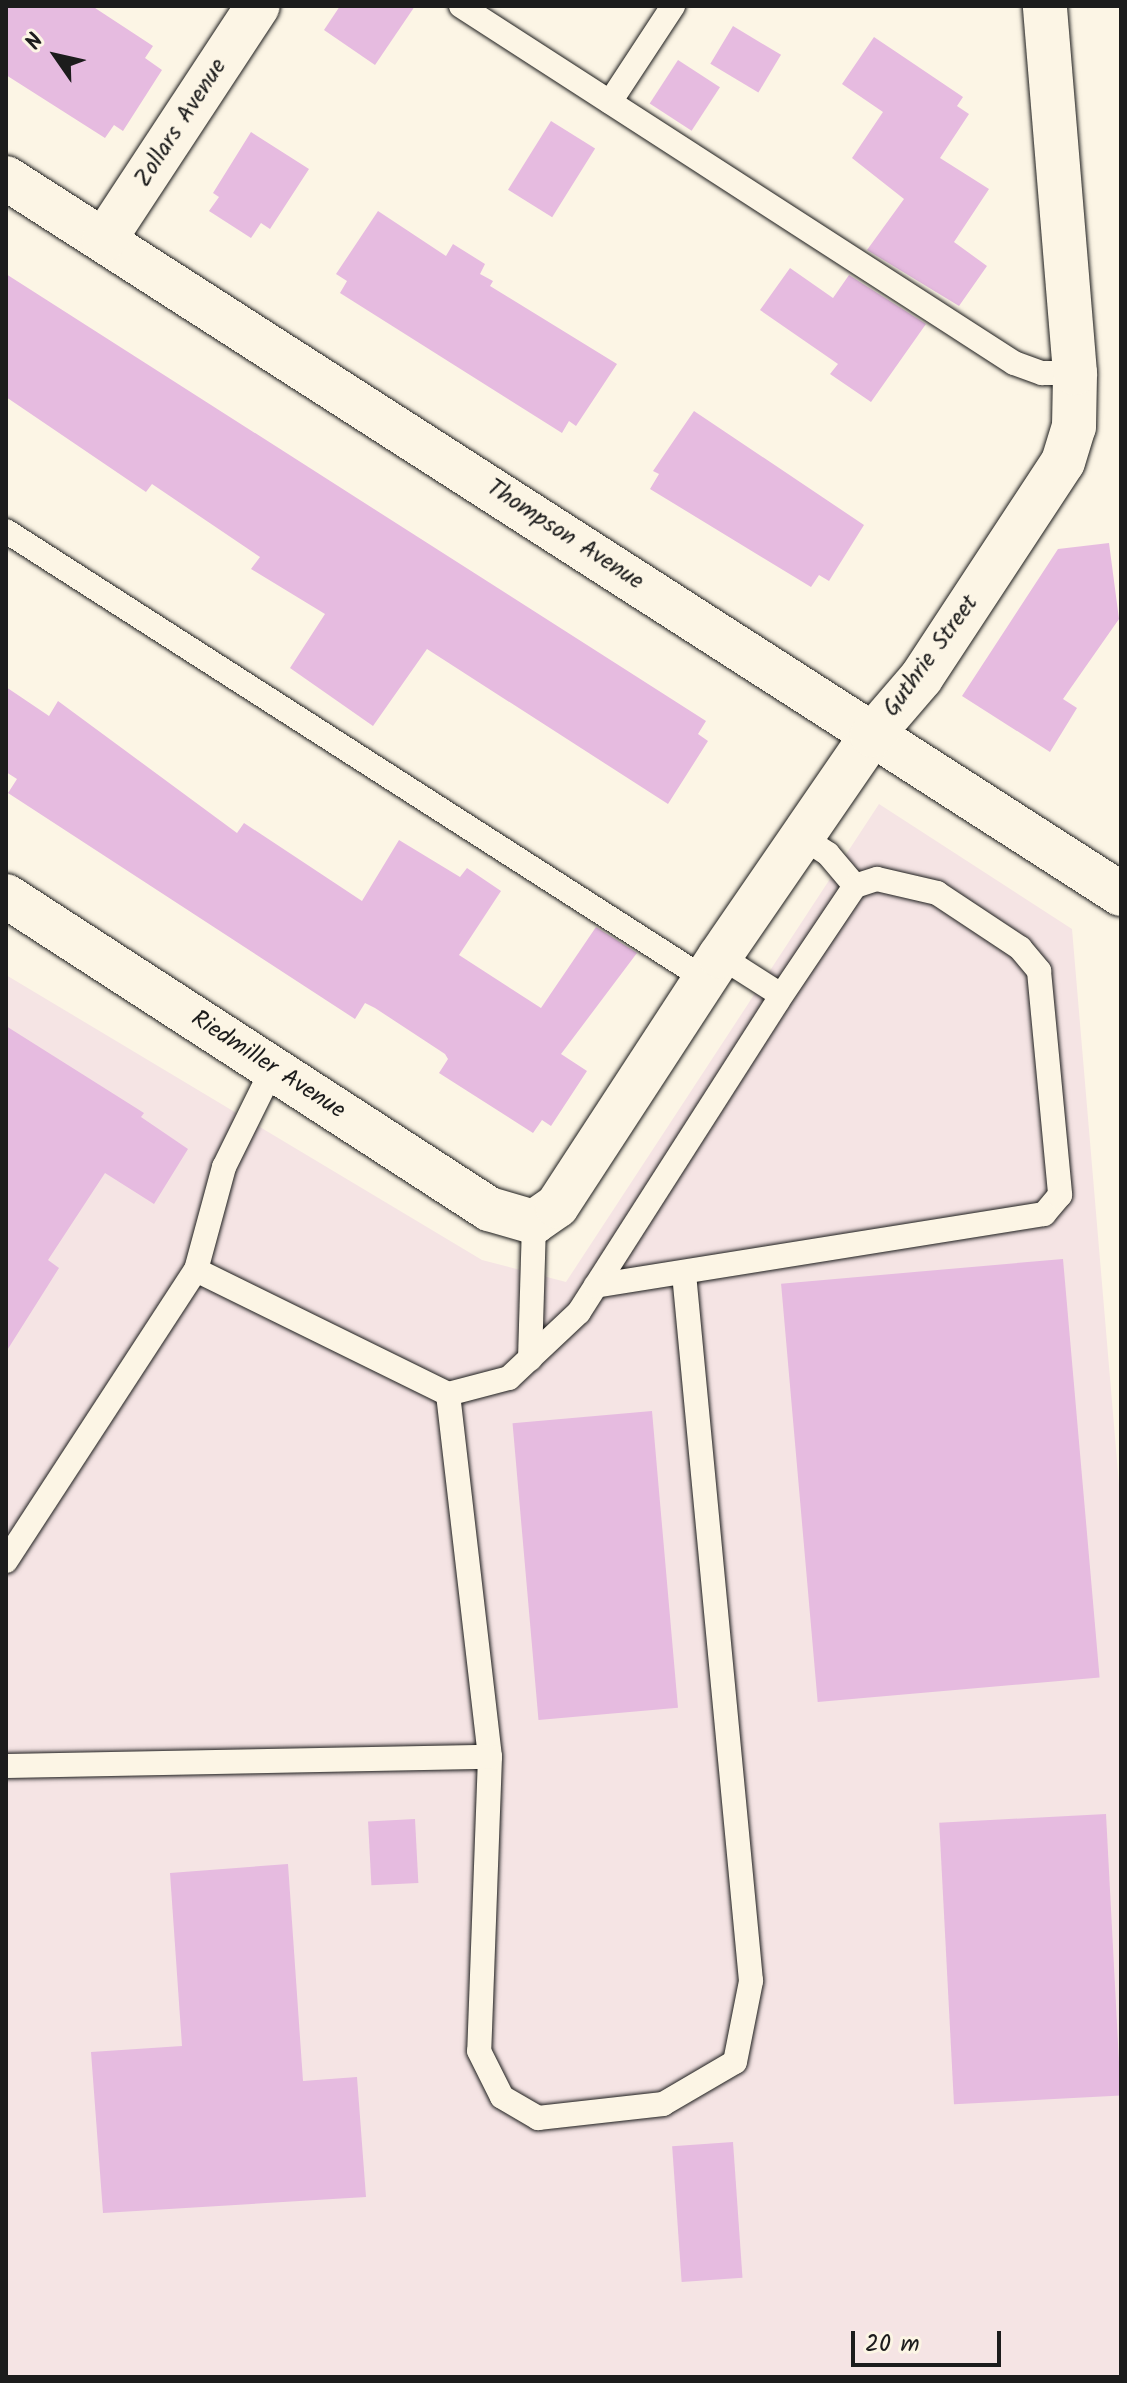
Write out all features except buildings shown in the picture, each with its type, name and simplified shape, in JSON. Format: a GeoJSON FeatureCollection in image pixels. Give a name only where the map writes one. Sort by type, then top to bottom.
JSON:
{"type":"FeatureCollection","features":[{"type":"Feature","properties":{"kind":"street","name":"Zollars Avenue"},"geometry":{"type":"LineString","coordinates":[[104,240],[258,6]]}},
{"type":"Feature","properties":{"kind":"street","name":"Guthrie Street"},"geometry":{"type":"LineString","coordinates":[[534,1222],[557,1206],[802,837],[872,735],[921,678],[1063,462],[1074,427],[1075,373],[1045,6]]}},
{"type":"Feature","properties":{"kind":"street","name":"Thompson Avenue"},"geometry":{"type":"LineString","coordinates":[[6,178],[1121,894]]}},
{"type":"Feature","properties":{"kind":"street","name":"Riedmiller Avenue"},"geometry":{"type":"LineString","coordinates":[[6,896],[489,1209],[534,1222]]}},
{"type":"Feature","properties":{"kind":"lane"},"geometry":{"type":"LineString","coordinates":[[461,6],[1014,363],[1042,373],[1075,373]]}},
{"type":"Feature","properties":{"kind":"lane"},"geometry":{"type":"LineString","coordinates":[[610,102],[673,6]]}},
{"type":"Feature","properties":{"kind":"lane"},"geometry":{"type":"LineString","coordinates":[[6,531],[713,968],[781,995]]}},
{"type":"Feature","properties":{"kind":"lane"},"geometry":{"type":"LineString","coordinates":[[802,837],[828,854],[855,886]]}},
{"type":"Feature","properties":{"kind":"lane"},"geometry":{"type":"LineString","coordinates":[[196,1270],[448,1394],[509,1378],[579,1312],[781,995],[855,886],[877,879],[937,893],[1020,948],[1039,971],[1060,1195],[1044,1214],[596,1286]]}},
{"type":"Feature","properties":{"kind":"lane"},"geometry":{"type":"LineString","coordinates":[[6,1561],[196,1270],[224,1167],[273,1068]]}},
{"type":"Feature","properties":{"kind":"lane"},"geometry":{"type":"LineString","coordinates":[[530,1359],[534,1222]]}},
{"type":"Feature","properties":{"kind":"lane"},"geometry":{"type":"LineString","coordinates":[[448,1394],[490,1757],[479,2051],[502,2097],[538,2118],[663,2104],[735,2062],[751,1981],[684,1273]]}},
{"type":"Feature","properties":{"kind":"lane"},"geometry":{"type":"LineString","coordinates":[[6,1766],[490,1757]]}},
{"type":"Feature","properties":{"kind":"shaded area"},"geometry":{"type":"Polygon","coordinates":[[[879,804],[1072,929],[1121,1508],[1121,2377],[6,2377],[6,975],[482,1260],[566,1282],[879,804]]]}}]}
